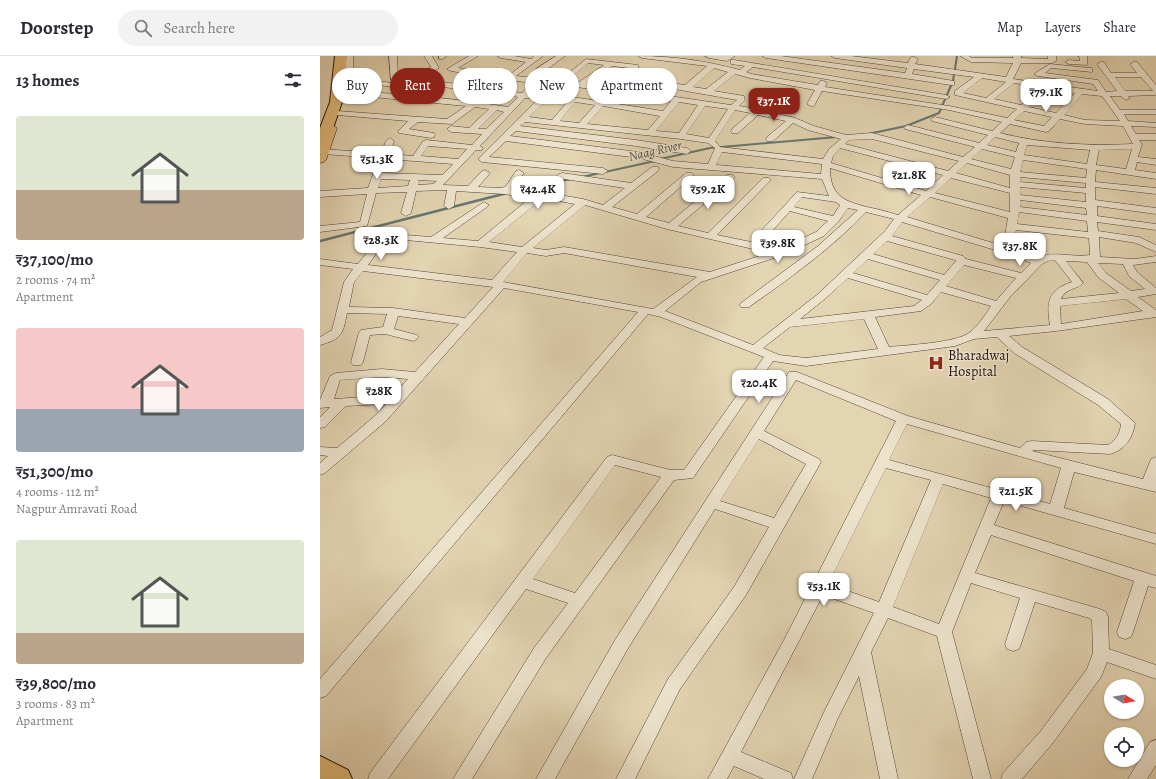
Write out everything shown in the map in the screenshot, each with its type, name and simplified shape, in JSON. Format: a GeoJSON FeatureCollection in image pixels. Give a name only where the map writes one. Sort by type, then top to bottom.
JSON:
{"type":"FeatureCollection","features":[{"type":"Feature","properties":{"kind":"highway"},"geometry":{"type":"LineString","coordinates":[[321,152],[336,102],[340,56]]}},
{"type":"Feature","properties":{"kind":"highway"},"geometry":{"type":"LineString","coordinates":[[320,770],[338,779]]}},
{"type":"Feature","properties":{"kind":"main road"},"geometry":{"type":"LineString","coordinates":[[320,137],[330,102],[336,56]]}},
{"type":"Feature","properties":{"kind":"main road"},"geometry":{"type":"LineString","coordinates":[[344,68],[345,56]]}},
{"type":"Feature","properties":{"kind":"main road"},"geometry":{"type":"LineString","coordinates":[[321,152],[340,104]]}},
{"type":"Feature","properties":{"kind":"street"},"geometry":{"type":"LineString","coordinates":[[349,56],[349,68]]}},
{"type":"Feature","properties":{"kind":"street"},"geometry":{"type":"LineString","coordinates":[[393,56],[394,68]]}},
{"type":"Feature","properties":{"kind":"street"},"geometry":{"type":"LineString","coordinates":[[428,56],[435,68]]}},
{"type":"Feature","properties":{"kind":"street"},"geometry":{"type":"LineString","coordinates":[[445,69],[451,70],[474,56]]}},
{"type":"Feature","properties":{"kind":"street"},"geometry":{"type":"LineString","coordinates":[[496,64],[503,56],[532,61]]}},
{"type":"Feature","properties":{"kind":"street"},"geometry":{"type":"LineString","coordinates":[[517,72],[539,56]]}},
{"type":"Feature","properties":{"kind":"street"},"geometry":{"type":"LineString","coordinates":[[550,68],[565,57],[635,67],[646,56],[713,65],[761,78],[947,108],[1046,128]]}},
{"type":"Feature","properties":{"kind":"street"},"geometry":{"type":"LineString","coordinates":[[710,56],[732,59],[751,65],[946,97]]}},
{"type":"Feature","properties":{"kind":"street"},"geometry":{"type":"LineString","coordinates":[[766,56],[951,83]]}},
{"type":"Feature","properties":{"kind":"street"},"geometry":{"type":"LineString","coordinates":[[834,56],[975,74],[979,76],[1027,82],[1047,87],[1080,92],[1143,96],[1156,90],[1134,64]]}},
{"type":"Feature","properties":{"kind":"street"},"geometry":{"type":"LineString","coordinates":[[890,56],[915,59],[908,76]]}},
{"type":"Feature","properties":{"kind":"street"},"geometry":{"type":"LineString","coordinates":[[964,56],[970,59],[1052,59],[1084,63],[1083,56]]}},
{"type":"Feature","properties":{"kind":"street"},"geometry":{"type":"LineString","coordinates":[[1017,60],[1041,72],[1095,82],[1118,112],[1137,143],[1130,172]]}},
{"type":"Feature","properties":{"kind":"street"},"geometry":{"type":"LineString","coordinates":[[987,101],[1010,80],[1017,60]]}},
{"type":"Feature","properties":{"kind":"street"},"geometry":{"type":"LineString","coordinates":[[578,68],[586,61]]}},
{"type":"Feature","properties":{"kind":"street"},"geometry":{"type":"LineString","coordinates":[[580,85],[611,64]]}},
{"type":"Feature","properties":{"kind":"street"},"geometry":{"type":"LineString","coordinates":[[1101,64],[1137,112]]}},
{"type":"Feature","properties":{"kind":"street"},"geometry":{"type":"LineString","coordinates":[[1118,64],[1143,96]]}},
{"type":"Feature","properties":{"kind":"street"},"geometry":{"type":"LineString","coordinates":[[687,88],[713,65]]}},
{"type":"Feature","properties":{"kind":"street"},"geometry":{"type":"LineString","coordinates":[[709,91],[751,65]]}},
{"type":"Feature","properties":{"kind":"street"},"geometry":{"type":"LineString","coordinates":[[1027,82],[1050,66],[1089,70]]}},
{"type":"Feature","properties":{"kind":"street"},"geometry":{"type":"LineString","coordinates":[[1109,75],[1143,96]]}},
{"type":"Feature","properties":{"kind":"street"},"geometry":{"type":"LineString","coordinates":[[979,76],[958,94],[1092,123],[1156,125]]}},
{"type":"Feature","properties":{"kind":"street"},"geometry":{"type":"LineString","coordinates":[[1137,112],[1143,96],[1144,76]]}},
{"type":"Feature","properties":{"kind":"street"},"geometry":{"type":"LineString","coordinates":[[811,104],[826,77]]}},
{"type":"Feature","properties":{"kind":"street"},"geometry":{"type":"LineString","coordinates":[[753,88],[761,78]]}},
{"type":"Feature","properties":{"kind":"street"},"geometry":{"type":"LineString","coordinates":[[783,92],[790,83]]}},
{"type":"Feature","properties":{"kind":"street"},"geometry":{"type":"LineString","coordinates":[[580,85],[587,86]]}},
{"type":"Feature","properties":{"kind":"street"},"geometry":{"type":"LineString","coordinates":[[677,86],[739,97],[741,100],[733,107],[715,145],[711,167]]}},
{"type":"Feature","properties":{"kind":"street"},"geometry":{"type":"LineString","coordinates":[[755,349],[822,296],[885,237],[900,218],[1047,87]]}},
{"type":"Feature","properties":{"kind":"street"},"geometry":{"type":"LineString","coordinates":[[890,100],[898,89]]}},
{"type":"Feature","properties":{"kind":"street"},"geometry":{"type":"LineString","coordinates":[[445,91],[524,95]]}},
{"type":"Feature","properties":{"kind":"street"},"geometry":{"type":"LineString","coordinates":[[1046,128],[1080,92]]}},
{"type":"Feature","properties":{"kind":"street"},"geometry":{"type":"LineString","coordinates":[[436,187],[524,95]]}},
{"type":"Feature","properties":{"kind":"street"},"geometry":{"type":"LineString","coordinates":[[677,99],[757,112],[792,120],[811,128],[844,137],[870,136],[1016,173],[1091,185],[1156,191]]}},
{"type":"Feature","properties":{"kind":"street"},"geometry":{"type":"LineString","coordinates":[[445,100],[453,102]]}},
{"type":"Feature","properties":{"kind":"street"},"geometry":{"type":"LineString","coordinates":[[438,110],[449,101]]}},
{"type":"Feature","properties":{"kind":"street"},"geometry":{"type":"LineString","coordinates":[[681,136],[703,103]]}},
{"type":"Feature","properties":{"kind":"street"},"geometry":{"type":"LineString","coordinates":[[337,113],[448,122],[472,104],[509,110]]}},
{"type":"Feature","properties":{"kind":"street"},"geometry":{"type":"LineString","coordinates":[[538,104],[482,159],[565,172],[632,186]]}},
{"type":"Feature","properties":{"kind":"street"},"geometry":{"type":"LineString","coordinates":[[555,122],[569,104]]}},
{"type":"Feature","properties":{"kind":"street"},"geometry":{"type":"LineString","coordinates":[[581,125],[601,104]]}},
{"type":"Feature","properties":{"kind":"street"},"geometry":{"type":"LineString","coordinates":[[608,104],[665,114]]}},
{"type":"Feature","properties":{"kind":"street"},"geometry":{"type":"LineString","coordinates":[[650,133],[673,104]]}},
{"type":"Feature","properties":{"kind":"street"},"geometry":{"type":"LineString","coordinates":[[471,131],[495,108]]}},
{"type":"Feature","properties":{"kind":"street"},"geometry":{"type":"LineString","coordinates":[[734,131],[757,112]]}},
{"type":"Feature","properties":{"kind":"street"},"geometry":{"type":"LineString","coordinates":[[1118,112],[1137,112]]}},
{"type":"Feature","properties":{"kind":"street"},"geometry":{"type":"LineString","coordinates":[[416,119],[402,132],[431,134]]}},
{"type":"Feature","properties":{"kind":"street"},"geometry":{"type":"LineString","coordinates":[[522,119],[681,136],[715,145],[827,163],[928,194],[1014,212],[1093,218],[1156,227]]}},
{"type":"Feature","properties":{"kind":"street"},"geometry":{"type":"LineString","coordinates":[[935,119],[1024,142],[1095,148],[1137,143],[1156,137]]}},
{"type":"Feature","properties":{"kind":"street"},"geometry":{"type":"LineString","coordinates":[[770,139],[792,120]]}},
{"type":"Feature","properties":{"kind":"street"},"geometry":{"type":"LineString","coordinates":[[908,127],[1019,156],[1156,176]]}},
{"type":"Feature","properties":{"kind":"street"},"geometry":{"type":"LineString","coordinates":[[513,128],[687,150]]}},
{"type":"Feature","properties":{"kind":"street"},"geometry":{"type":"LineString","coordinates":[[1046,128],[1048,144]]}},
{"type":"Feature","properties":{"kind":"street"},"geometry":{"type":"LineString","coordinates":[[451,129],[487,132]]}},
{"type":"Feature","properties":{"kind":"street"},"geometry":{"type":"LineString","coordinates":[[842,202],[832,194],[825,173],[832,150],[839,146],[844,137]]}},
{"type":"Feature","properties":{"kind":"street"},"geometry":{"type":"LineString","coordinates":[[504,138],[556,144],[658,160],[673,164],[826,177]]}},
{"type":"Feature","properties":{"kind":"street"},"geometry":{"type":"LineString","coordinates":[[320,229],[364,224],[372,191],[390,141]]}},
{"type":"Feature","properties":{"kind":"street"},"geometry":{"type":"LineString","coordinates":[[1009,251],[1008,244],[1014,212],[1016,173],[1019,156],[1024,142]]}},
{"type":"Feature","properties":{"kind":"street"},"geometry":{"type":"LineString","coordinates":[[1137,143],[1150,146]]}},
{"type":"Feature","properties":{"kind":"street"},"geometry":{"type":"LineString","coordinates":[[415,158],[426,144],[492,149]]}},
{"type":"Feature","properties":{"kind":"street"},"geometry":{"type":"LineString","coordinates":[[839,146],[1016,191],[1092,204],[1156,211]]}},
{"type":"Feature","properties":{"kind":"street"},"geometry":{"type":"LineString","coordinates":[[1095,148],[1091,166],[1094,235],[1092,258],[1102,275],[1129,296],[1155,313]]}},
{"type":"Feature","properties":{"kind":"street"},"geometry":{"type":"LineString","coordinates":[[321,152],[459,162]]}},
{"type":"Feature","properties":{"kind":"street"},"geometry":{"type":"LineString","coordinates":[[1134,159],[1156,162]]}},
{"type":"Feature","properties":{"kind":"street"},"geometry":{"type":"LineString","coordinates":[[605,208],[654,169]]}},
{"type":"Feature","properties":{"kind":"street"},"geometry":{"type":"LineString","coordinates":[[565,172],[603,171]]}},
{"type":"Feature","properties":{"kind":"street"},"geometry":{"type":"LineString","coordinates":[[509,192],[509,188],[519,172]]}},
{"type":"Feature","properties":{"kind":"street"},"geometry":{"type":"LineString","coordinates":[[480,244],[558,181],[565,172]]}},
{"type":"Feature","properties":{"kind":"street"},"geometry":{"type":"LineString","coordinates":[[470,190],[485,173]]}},
{"type":"Feature","properties":{"kind":"street"},"geometry":{"type":"LineString","coordinates":[[639,218],[689,175]]}},
{"type":"Feature","properties":{"kind":"street"},"geometry":{"type":"LineString","coordinates":[[377,176],[444,178]]}},
{"type":"Feature","properties":{"kind":"street"},"geometry":{"type":"LineString","coordinates":[[406,213],[415,177]]}},
{"type":"Feature","properties":{"kind":"street"},"geometry":{"type":"LineString","coordinates":[[671,227],[730,177]]}},
{"type":"Feature","properties":{"kind":"street"},"geometry":{"type":"LineString","coordinates":[[710,236],[766,180]]}},
{"type":"Feature","properties":{"kind":"street"},"geometry":{"type":"LineString","coordinates":[[1016,191],[1091,185]]}},
{"type":"Feature","properties":{"kind":"street"},"geometry":{"type":"LineString","coordinates":[[320,194],[436,187],[509,192],[539,196],[583,202],[671,227],[808,260]]}},
{"type":"Feature","properties":{"kind":"street"},"geometry":{"type":"LineString","coordinates":[[449,206],[452,188]]}},
{"type":"Feature","properties":{"kind":"street"},"geometry":{"type":"LineString","coordinates":[[753,246],[800,194],[842,202],[900,218],[1009,251],[1038,262]]}},
{"type":"Feature","properties":{"kind":"street"},"geometry":{"type":"LineString","coordinates":[[320,470],[381,418],[468,322],[524,250],[583,202]]}},
{"type":"Feature","properties":{"kind":"street"},"geometry":{"type":"LineString","coordinates":[[320,691],[651,311],[697,280],[779,253],[820,234],[835,220],[842,202]]}},
{"type":"Feature","properties":{"kind":"street"},"geometry":{"type":"LineString","coordinates":[[434,239],[484,205]]}},
{"type":"Feature","properties":{"kind":"street"},"geometry":{"type":"LineString","coordinates":[[788,208],[835,220]]}},
{"type":"Feature","properties":{"kind":"street"},"geometry":{"type":"LineString","coordinates":[[745,305],[808,260],[848,226],[864,209]]}},
{"type":"Feature","properties":{"kind":"street"},"geometry":{"type":"LineString","coordinates":[[1011,226],[1139,240],[1156,249]]}},
{"type":"Feature","properties":{"kind":"street"},"geometry":{"type":"LineString","coordinates":[[320,342],[336,334],[349,282],[363,267],[373,251],[369,236],[370,234],[434,239],[546,253],[564,250],[712,276]]}},
{"type":"Feature","properties":{"kind":"street"},"geometry":{"type":"LineString","coordinates":[[942,254],[960,236]]}},
{"type":"Feature","properties":{"kind":"street"},"geometry":{"type":"LineString","coordinates":[[885,237],[959,258],[962,261],[1023,277]]}},
{"type":"Feature","properties":{"kind":"street"},"geometry":{"type":"LineString","coordinates":[[867,255],[948,279]]}},
{"type":"Feature","properties":{"kind":"street"},"geometry":{"type":"LineString","coordinates":[[1056,328],[1054,303],[1061,290],[1078,283],[1058,257]]}},
{"type":"Feature","properties":{"kind":"street"},"geometry":{"type":"LineString","coordinates":[[972,336],[979,330],[1023,277],[1038,262],[1046,258],[1092,258],[1135,262],[1154,259]]}},
{"type":"Feature","properties":{"kind":"street"},"geometry":{"type":"LineString","coordinates":[[787,324],[917,309],[930,299],[962,261]]}},
{"type":"Feature","properties":{"kind":"street"},"geometry":{"type":"LineString","coordinates":[[1126,261],[1129,270],[1154,291]]}},
{"type":"Feature","properties":{"kind":"street"},"geometry":{"type":"LineString","coordinates":[[320,262],[498,284],[664,314],[771,355],[795,368],[904,419],[1069,466],[1152,486],[1156,462]]}},
{"type":"Feature","properties":{"kind":"street"},"geometry":{"type":"LineString","coordinates":[[846,274],[930,299]]}},
{"type":"Feature","properties":{"kind":"street"},"geometry":{"type":"LineString","coordinates":[[940,288],[999,305]]}},
{"type":"Feature","properties":{"kind":"street"},"geometry":{"type":"LineString","coordinates":[[1054,303],[1129,296],[1154,291]]}},
{"type":"Feature","properties":{"kind":"street"},"geometry":{"type":"LineString","coordinates":[[342,310],[369,309],[393,311],[468,322]]}},
{"type":"Feature","properties":{"kind":"street"},"geometry":{"type":"LineString","coordinates":[[387,330],[393,311]]}},
{"type":"Feature","properties":{"kind":"street"},"geometry":{"type":"LineString","coordinates":[[545,779],[621,644],[757,433],[795,368],[806,362],[955,342],[972,336],[1056,328],[1155,313]]}},
{"type":"Feature","properties":{"kind":"street"},"geometry":{"type":"LineString","coordinates":[[868,315],[885,352]]}},
{"type":"Feature","properties":{"kind":"street"},"geometry":{"type":"LineString","coordinates":[[357,362],[365,332],[387,330],[413,337]]}},
{"type":"Feature","properties":{"kind":"street"},"geometry":{"type":"LineString","coordinates":[[1000,334],[1018,350],[1103,402],[1128,423],[1122,441],[1115,448],[1110,450],[1039,445],[1027,447],[1022,453]]}},
{"type":"Feature","properties":{"kind":"street"},"geometry":{"type":"LineString","coordinates":[[377,779],[612,460],[670,475],[688,475],[771,355]]}},
{"type":"Feature","properties":{"kind":"street"},"geometry":{"type":"LineString","coordinates":[[397,399],[323,404],[336,377],[382,373],[418,376]]}},
{"type":"Feature","properties":{"kind":"street"},"geometry":{"type":"LineString","coordinates":[[320,424],[343,402]]}},
{"type":"Feature","properties":{"kind":"street"},"geometry":{"type":"LineString","coordinates":[[717,779],[819,587],[904,419]]}},
{"type":"Feature","properties":{"kind":"street"},"geometry":{"type":"LineString","coordinates":[[625,779],[674,684],[740,591],[814,462],[757,433]]}},
{"type":"Feature","properties":{"kind":"street"},"geometry":{"type":"LineString","coordinates":[[320,451],[340,453]]}},
{"type":"Feature","properties":{"kind":"street"},"geometry":{"type":"LineString","coordinates":[[882,462],[1156,539]]}},
{"type":"Feature","properties":{"kind":"street"},"geometry":{"type":"LineString","coordinates":[[1056,510],[1069,466]]}},
{"type":"Feature","properties":{"kind":"street"},"geometry":{"type":"LineString","coordinates":[[462,779],[540,654],[670,475]]}},
{"type":"Feature","properties":{"kind":"street"},"geometry":{"type":"LineString","coordinates":[[803,779],[830,717],[884,610],[939,477]]}},
{"type":"Feature","properties":{"kind":"street"},"geometry":{"type":"LineString","coordinates":[[982,779],[944,632],[1000,494]]}},
{"type":"Feature","properties":{"kind":"street"},"geometry":{"type":"LineString","coordinates":[[712,503],[778,525]]}},
{"type":"Feature","properties":{"kind":"street"},"geometry":{"type":"LineString","coordinates":[[986,528],[1150,580],[1125,632]]}},
{"type":"Feature","properties":{"kind":"street"},"geometry":{"type":"LineString","coordinates":[[966,576],[1094,613],[1100,617],[1101,653],[1095,672],[1046,738],[1010,779]]}},
{"type":"Feature","properties":{"kind":"street"},"geometry":{"type":"LineString","coordinates":[[523,582],[579,600]]}},
{"type":"Feature","properties":{"kind":"street"},"geometry":{"type":"LineString","coordinates":[[819,587],[944,632]]}},
{"type":"Feature","properties":{"kind":"street"},"geometry":{"type":"LineString","coordinates":[[1013,644],[1029,595]]}},
{"type":"Feature","properties":{"kind":"street"},"geometry":{"type":"LineString","coordinates":[[863,653],[889,779]]}},
{"type":"Feature","properties":{"kind":"street"},"geometry":{"type":"LineString","coordinates":[[1101,653],[1156,672]]}},
{"type":"Feature","properties":{"kind":"street"},"geometry":{"type":"LineString","coordinates":[[1137,779],[1156,748]]}},
{"type":"Feature","properties":{"kind":"street"},"geometry":{"type":"LineString","coordinates":[[730,756],[784,779]]}},
{"type":"Feature","properties":{"kind":"waterway","name":"Naag River"},"geometry":{"type":"LineString","coordinates":[[868,134],[906,126],[939,113],[953,81],[957,56]]}},
{"type":"Feature","properties":{"kind":"waterway","name":"Naag River"},"geometry":{"type":"LineString","coordinates":[[660,159],[710,148],[837,137]]}},
{"type":"Feature","properties":{"kind":"waterway","name":"Naag River"},"geometry":{"type":"LineString","coordinates":[[582,177],[655,161]]}},
{"type":"Feature","properties":{"kind":"waterway","name":"Naag River"},"geometry":{"type":"LineString","coordinates":[[559,181],[571,179]]}},
{"type":"Feature","properties":{"kind":"waterway","name":"Naag River"},"geometry":{"type":"LineString","coordinates":[[514,191],[551,182]]}},
{"type":"Feature","properties":{"kind":"waterway","name":"Naag River"},"geometry":{"type":"LineString","coordinates":[[320,241],[507,193]]}},
{"type":"Feature","properties":{"kind":"place","name":"Bharadwaj Hospital"},"geometry":{"type":"Point","coordinates":[936,363]}}]}
